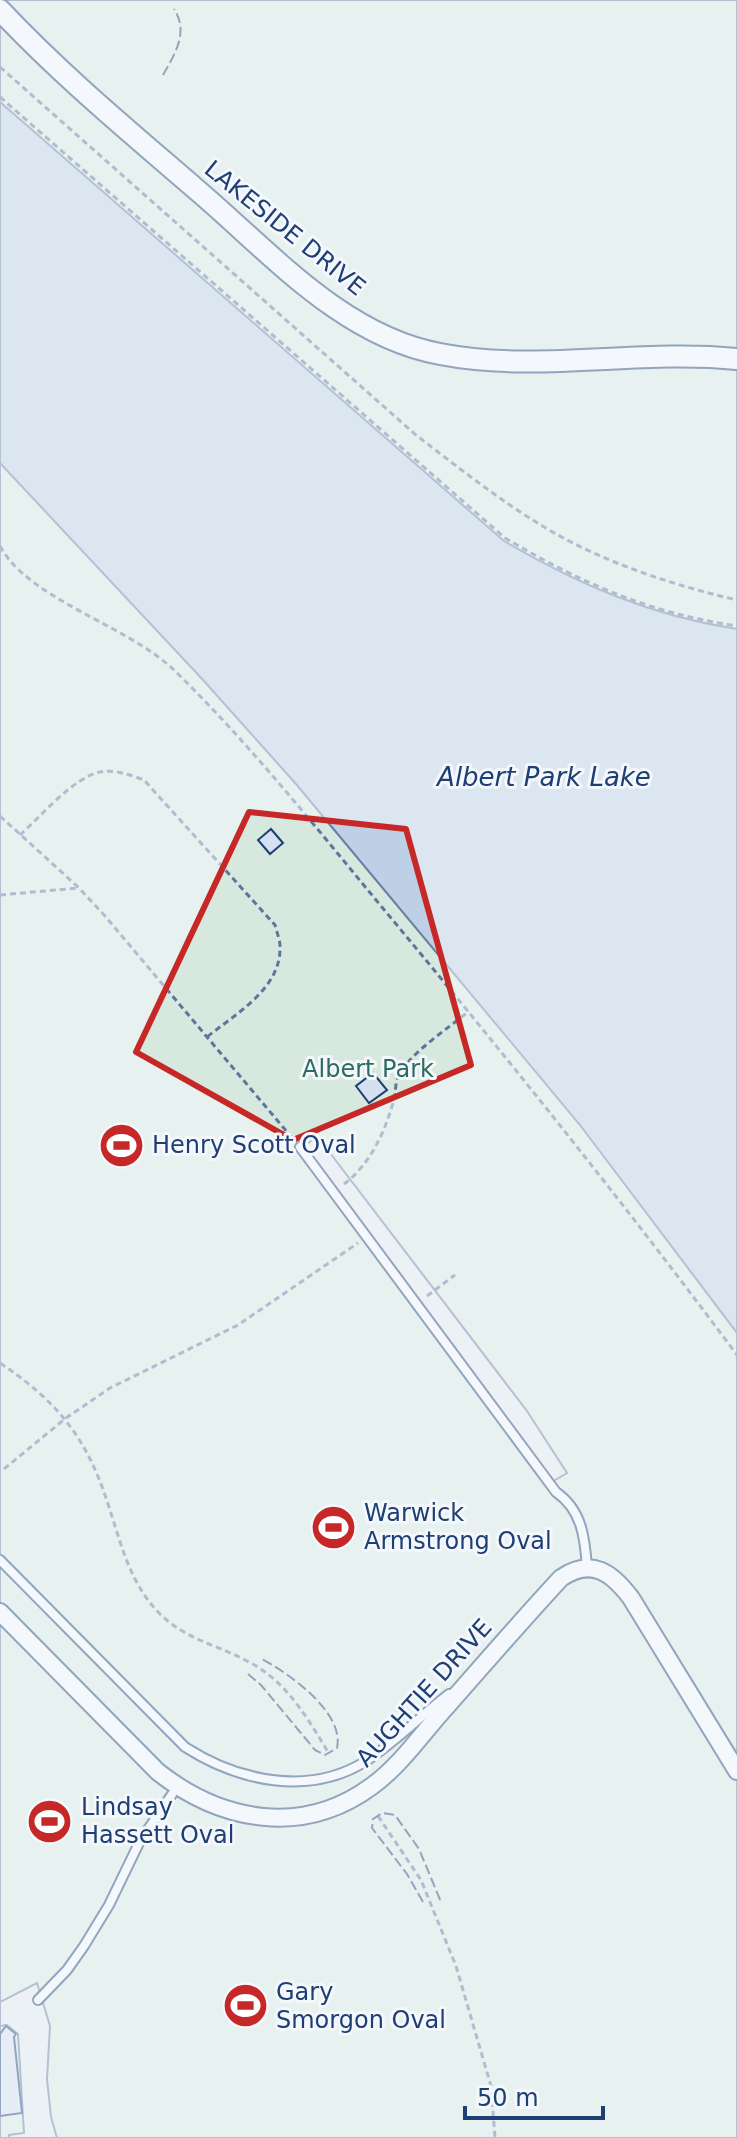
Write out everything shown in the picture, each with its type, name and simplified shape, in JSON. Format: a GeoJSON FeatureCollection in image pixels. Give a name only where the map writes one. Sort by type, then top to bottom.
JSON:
{"type":"FeatureCollection","features":[{"type":"Feature","properties":{"kind":"street","name":"LAKESIDE DRIVE"},"geometry":{"type":"LineString","coordinates":[[0,10],[51,62],[325,301],[395,340],[439,354],[479,360],[737,359]]}},
{"type":"Feature","properties":{"kind":"street","name":"AUGHTIE DRIVE"},"geometry":{"type":"LineString","coordinates":[[0,1612],[177,1787],[215,1807],[265,1818],[289,1818],[338,1804],[373,1786],[561,1578],[577,1569],[587,1568]]}},
{"type":"Feature","properties":{"kind":"street"},"geometry":{"type":"LineString","coordinates":[[587,1568],[611,1575],[631,1598],[737,1771]]}},
{"type":"Feature","properties":{"kind":"lane"},"geometry":{"type":"LineString","coordinates":[[300,1147],[556,1492],[568,1500],[583,1532],[587,1568]]}},
{"type":"Feature","properties":{"kind":"lane"},"geometry":{"type":"LineString","coordinates":[[0,1560],[185,1747],[207,1761],[246,1777],[311,1780],[348,1771],[369,1759],[477,1671]]}},
{"type":"Feature","properties":{"kind":"lane"},"geometry":{"type":"LineString","coordinates":[[38,2000],[67,1970],[84,1946],[109,1905],[140,1841],[177,1787]]}},
{"type":"Feature","properties":{"kind":"path"},"geometry":{"type":"LineString","coordinates":[[0,67],[369,394],[477,482],[537,523],[591,551],[671,582],[737,600]]}},
{"type":"Feature","properties":{"kind":"path"},"geometry":{"type":"LineString","coordinates":[[0,97],[505,538],[600,589],[670,612],[737,626]]}},
{"type":"Feature","properties":{"kind":"path"},"geometry":{"type":"LineString","coordinates":[[0,546],[9,562],[32,581],[148,647],[175,670],[283,789],[469,1011],[598,1171],[737,1355]]}},
{"type":"Feature","properties":{"kind":"path"},"geometry":{"type":"LineString","coordinates":[[20,835],[80,781],[101,771],[129,774],[144,780],[275,925],[280,950],[273,977],[262,991],[207,1037]]}},
{"type":"Feature","properties":{"kind":"path"},"geometry":{"type":"LineString","coordinates":[[0,816],[79,888],[300,1147]]}},
{"type":"Feature","properties":{"kind":"path"},"geometry":{"type":"LineString","coordinates":[[0,895],[79,888]]}},
{"type":"Feature","properties":{"kind":"path"},"geometry":{"type":"LineString","coordinates":[[335,1191],[353,1177],[376,1147],[394,1100],[398,1076],[410,1061],[469,1011]]}},
{"type":"Feature","properties":{"kind":"path"},"geometry":{"type":"LineString","coordinates":[[4,1469],[66,1418],[110,1388],[250,1318],[367,1236]]}},
{"type":"Feature","properties":{"kind":"path"},"geometry":{"type":"LineString","coordinates":[[418,1303],[455,1275]]}},
{"type":"Feature","properties":{"kind":"path"},"geometry":{"type":"LineString","coordinates":[[0,1363],[25,1380],[66,1418],[99,1480],[138,1587],[159,1613],[189,1637],[250,1662],[271,1677],[306,1714],[328,1752]]}},
{"type":"Feature","properties":{"kind":"path"},"geometry":{"type":"LineString","coordinates":[[378,1816],[421,1880],[456,1966],[491,2086],[495,2138]]}},
{"type":"Feature","properties":{"kind":"highlighted area"},"geometry":{"type":"Polygon","coordinates":[[[249,812],[406,829],[471,1065],[293,1140],[136,1052],[249,812]]]}},
{"type":"Feature","properties":{"kind":"green space","name":"Albert Park"},"geometry":{"type":"Polygon","coordinates":[[[0,0],[737,0],[737,2138],[0,2138],[0,0]]]}},
{"type":"Feature","properties":{"kind":"shaded area"},"geometry":{"type":"Polygon","coordinates":[[[317,1136],[527,1411],[567,1473],[550,1483],[301,1149],[317,1136]]]}},
{"type":"Feature","properties":{"kind":"shaded area"},"geometry":{"type":"Polygon","coordinates":[[[37,1983],[50,2026],[47,2079],[51,2117],[57,2138],[9,2138],[9,2135],[24,2133],[18,2034],[7,2025],[0,2026],[0,2002],[37,1983]]]}},
{"type":"Feature","properties":{"kind":"water","name":"Albert Park Lake"},"geometry":{"type":"Polygon","coordinates":[[[0,102],[504,541],[560,571],[645,607],[737,629],[737,1333],[580,1125],[296,784],[0,463],[0,102]]]}},
{"type":"Feature","properties":{"kind":"building"},"geometry":{"type":"Polygon","coordinates":[[[271,829],[283,843],[270,854],[258,840],[271,829]]]}},
{"type":"Feature","properties":{"kind":"building"},"geometry":{"type":"Polygon","coordinates":[[[373,1073],[387,1090],[369,1103],[356,1086],[373,1073]]]}},
{"type":"Feature","properties":{"kind":"building"},"geometry":{"type":"Polygon","coordinates":[[[6,2026],[16,2034],[22,2113],[0,2116],[0,2034],[6,2026]]]}},
{"type":"Feature","properties":{"kind":"fence"},"geometry":{"type":"LineString","coordinates":[[163,75],[179,43],[180,26],[174,9]]}},
{"type":"Feature","properties":{"kind":"fence"},"geometry":{"type":"LineString","coordinates":[[248,1674],[261,1685],[315,1750],[325,1755],[337,1748],[337,1734],[323,1707],[298,1683],[260,1658]]}},
{"type":"Feature","properties":{"kind":"fence"},"geometry":{"type":"LineString","coordinates":[[423,1902],[407,1874],[372,1828],[373,1819],[382,1813],[395,1815],[419,1849],[441,1902]]}},
{"type":"Feature","properties":{"kind":"place","name":"Henry Scott Oval"},"geometry":{"type":"Point","coordinates":[121,1145]}},
{"type":"Feature","properties":{"kind":"place","name":"Warwick Armstrong Oval"},"geometry":{"type":"Point","coordinates":[333,1527]}},
{"type":"Feature","properties":{"kind":"place","name":"Lindsay Hassett Oval"},"geometry":{"type":"Point","coordinates":[50,1821]}},
{"type":"Feature","properties":{"kind":"place","name":"Gary Smorgon Oval"},"geometry":{"type":"Point","coordinates":[245,2006]}}]}
